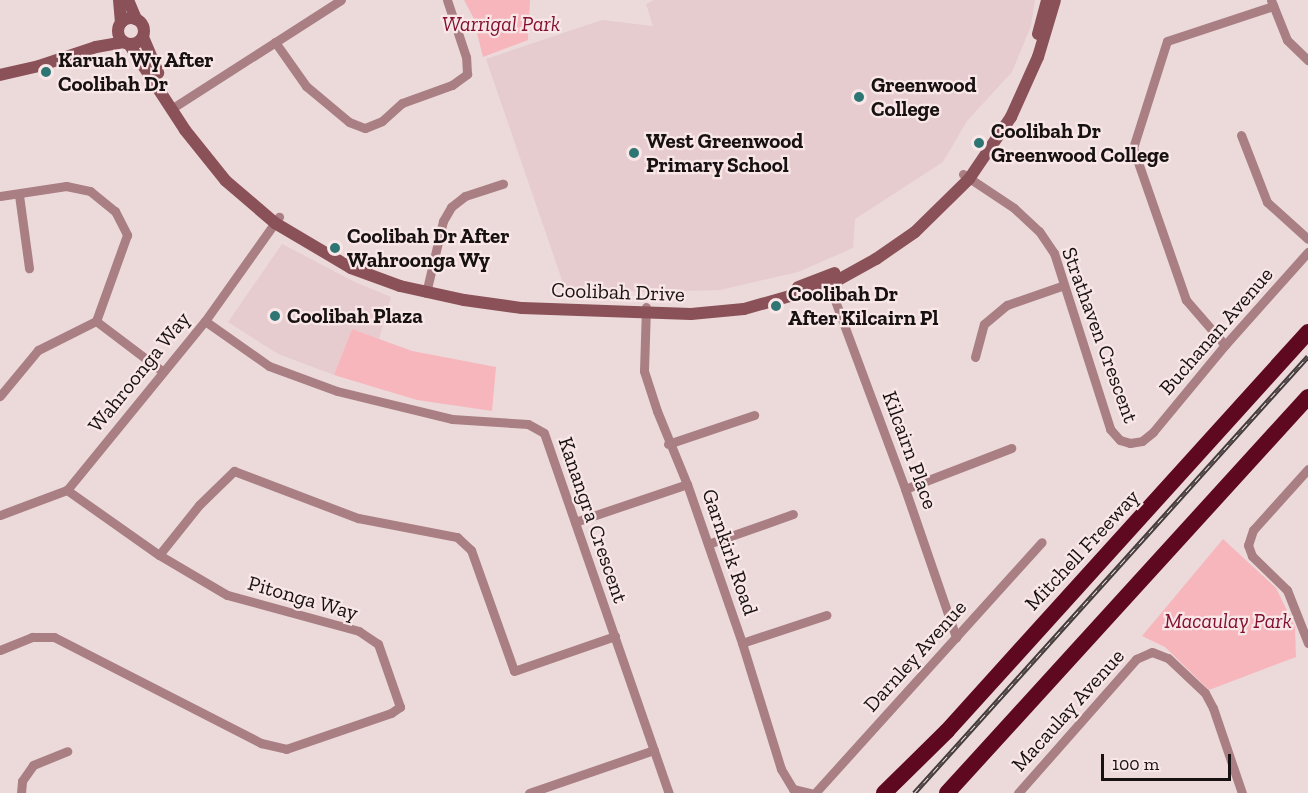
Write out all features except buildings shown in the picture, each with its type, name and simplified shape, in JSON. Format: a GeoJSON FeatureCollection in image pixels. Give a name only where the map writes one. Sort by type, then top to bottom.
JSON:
{"type":"FeatureCollection","features":[{"type":"Feature","properties":{"kind":"highway","name":"Mitchell Freeway"},"geometry":{"type":"LineString","coordinates":[[884,793],[971,704],[1308,332]]}},
{"type":"Feature","properties":{"kind":"highway"},"geometry":{"type":"LineString","coordinates":[[947,793],[1308,397]]}},
{"type":"Feature","properties":{"kind":"main road"},"geometry":{"type":"LineString","coordinates":[[119,0],[119,26],[126,43]]}},
{"type":"Feature","properties":{"kind":"main road"},"geometry":{"type":"LineString","coordinates":[[0,75],[39,66],[96,47],[137,43],[143,37],[143,25],[136,19],[128,0]]}},
{"type":"Feature","properties":{"kind":"main road","name":"Coolibah Drive"},"geometry":{"type":"LineString","coordinates":[[966,176],[1010,102],[1031,54],[1047,0]]}},
{"type":"Feature","properties":{"kind":"main road","name":"Coolibah Drive"},"geometry":{"type":"LineString","coordinates":[[126,43],[140,57],[174,107],[218,161],[248,192],[277,220],[326,247],[357,262],[427,289],[646,310],[733,303],[827,281],[911,225],[966,176],[1016,107],[1038,57],[1055,0]]}},
{"type":"Feature","properties":{"kind":"main road"},"geometry":{"type":"LineString","coordinates":[[96,47],[126,19],[136,19]]}},
{"type":"Feature","properties":{"kind":"main road","name":"Coolibah Drive"},"geometry":{"type":"LineString","coordinates":[[143,37],[174,107]]}},
{"type":"Feature","properties":{"kind":"street"},"geometry":{"type":"LineString","coordinates":[[174,107],[341,0]]}},
{"type":"Feature","properties":{"kind":"street"},"geometry":{"type":"LineString","coordinates":[[275,42],[306,86],[349,122],[365,128],[382,121],[402,103],[452,85],[467,74],[466,57],[447,0]]}},
{"type":"Feature","properties":{"kind":"street"},"geometry":{"type":"LineString","coordinates":[[1225,345],[1186,300],[1133,148],[1167,41],[1272,3],[1287,40],[1308,60]]}},
{"type":"Feature","properties":{"kind":"street"},"geometry":{"type":"LineString","coordinates":[[1241,135],[1267,202],[1308,239]]}},
{"type":"Feature","properties":{"kind":"street","name":"Strathaven Crescent"},"geometry":{"type":"LineString","coordinates":[[966,176],[1014,208],[1039,231],[1054,253],[1110,429],[1120,440]]}},
{"type":"Feature","properties":{"kind":"street"},"geometry":{"type":"LineString","coordinates":[[427,289],[443,221],[451,207],[465,196],[503,183]]}},
{"type":"Feature","properties":{"kind":"street"},"geometry":{"type":"LineString","coordinates":[[0,196],[19,195],[66,186],[90,191],[115,211],[128,235],[96,321],[38,350],[0,396]]}},
{"type":"Feature","properties":{"kind":"street"},"geometry":{"type":"LineString","coordinates":[[19,195],[29,268]]}},
{"type":"Feature","properties":{"kind":"street","name":"Wahroonga Way"},"geometry":{"type":"LineString","coordinates":[[67,490],[205,321],[277,220]]}},
{"type":"Feature","properties":{"kind":"street","name":"Buchanan Avenue"},"geometry":{"type":"LineString","coordinates":[[1120,440],[1130,443],[1142,441],[1153,432],[1225,345],[1308,252]]}},
{"type":"Feature","properties":{"kind":"street","name":"Kilcairn Place"},"geometry":{"type":"LineString","coordinates":[[827,281],[905,489],[956,637]]}},
{"type":"Feature","properties":{"kind":"street"},"geometry":{"type":"LineString","coordinates":[[975,357],[984,324],[1007,305],[1064,285]]}},
{"type":"Feature","properties":{"kind":"street","name":"Garnkirk Road"},"geometry":{"type":"LineString","coordinates":[[646,310],[644,370],[668,444],[687,484],[708,544],[781,769],[793,789],[813,793]]}},
{"type":"Feature","properties":{"kind":"street"},"geometry":{"type":"LineString","coordinates":[[96,321],[162,371]]}},
{"type":"Feature","properties":{"kind":"street","name":"Kanangra Crescent"},"geometry":{"type":"LineString","coordinates":[[205,321],[269,366],[337,391],[452,418],[528,424],[544,433],[669,793]]}},
{"type":"Feature","properties":{"kind":"street"},"geometry":{"type":"LineString","coordinates":[[668,444],[754,415]]}},
{"type":"Feature","properties":{"kind":"street"},"geometry":{"type":"LineString","coordinates":[[905,489],[1011,448]]}},
{"type":"Feature","properties":{"kind":"street"},"geometry":{"type":"LineString","coordinates":[[1308,469],[1253,530],[1248,545],[1254,559],[1287,590],[1308,643]]}},
{"type":"Feature","properties":{"kind":"street"},"geometry":{"type":"LineString","coordinates":[[159,555],[199,505],[234,471],[358,518],[457,537],[471,550],[514,671],[615,636]]}},
{"type":"Feature","properties":{"kind":"street"},"geometry":{"type":"LineString","coordinates":[[575,522],[687,484]]}},
{"type":"Feature","properties":{"kind":"street"},"geometry":{"type":"LineString","coordinates":[[0,515],[67,490]]}},
{"type":"Feature","properties":{"kind":"street","name":"Pitonga Way"},"geometry":{"type":"LineString","coordinates":[[0,650],[32,637],[54,637],[261,743],[285,749],[391,713],[400,707],[378,644],[359,630],[227,595],[159,555],[67,490]]}},
{"type":"Feature","properties":{"kind":"street"},"geometry":{"type":"LineString","coordinates":[[708,544],[793,513]]}},
{"type":"Feature","properties":{"kind":"street","name":"Darnley Avenue"},"geometry":{"type":"LineString","coordinates":[[813,793],[1042,542]]}},
{"type":"Feature","properties":{"kind":"street"},"geometry":{"type":"LineString","coordinates":[[742,643],[826,615]]}},
{"type":"Feature","properties":{"kind":"street","name":"Macaulay Avenue"},"geometry":{"type":"LineString","coordinates":[[1018,793],[1136,659],[1152,652],[1168,658],[1205,693],[1213,708],[1242,793]]}},
{"type":"Feature","properties":{"kind":"street"},"geometry":{"type":"LineString","coordinates":[[529,793],[549,790],[654,750]]}},
{"type":"Feature","properties":{"kind":"street"},"geometry":{"type":"LineString","coordinates":[[21,793],[22,781],[33,765],[68,751]]}},
{"type":"Feature","properties":{"kind":"shaded area"},"geometry":{"type":"Polygon","coordinates":[[[654,0],[1035,0],[1031,26],[1012,72],[967,121],[943,162],[855,219],[853,248],[798,272],[720,290],[647,292],[564,286],[486,59],[602,20],[653,26],[646,4],[654,0]]]}},
{"type":"Feature","properties":{"kind":"shaded area","name":"Coolibah Plaza"},"geometry":{"type":"Polygon","coordinates":[[[282,244],[355,282],[391,297],[379,339],[352,329],[334,375],[278,354],[228,322],[282,244]]]}},
{"type":"Feature","properties":{"kind":"green space","name":"Warrigal Park"},"geometry":{"type":"Polygon","coordinates":[[[464,0],[530,0],[528,40],[483,57],[473,17],[464,0]]]}},
{"type":"Feature","properties":{"kind":"green space"},"geometry":{"type":"Polygon","coordinates":[[[352,329],[412,351],[496,367],[492,411],[417,400],[334,375],[352,329]]]}},
{"type":"Feature","properties":{"kind":"green space","name":"Macaulay Park"},"geometry":{"type":"Polygon","coordinates":[[[1223,539],[1276,588],[1295,627],[1296,657],[1209,690],[1165,647],[1142,636],[1223,539]]]}},
{"type":"Feature","properties":{"kind":"railway"},"geometry":{"type":"LineString","coordinates":[[914,793],[1308,356]]}},
{"type":"Feature","properties":{"kind":"place","name":"Karuah Wy After Coolibah Dr"},"geometry":{"type":"Point","coordinates":[46,72]}},
{"type":"Feature","properties":{"kind":"place","name":"Greenwood College"},"geometry":{"type":"Point","coordinates":[859,97]}},
{"type":"Feature","properties":{"kind":"place","name":"Coolibah Dr Greenwood College"},"geometry":{"type":"Point","coordinates":[979,143]}},
{"type":"Feature","properties":{"kind":"place","name":"West Greenwood Primary School"},"geometry":{"type":"Point","coordinates":[634,153]}},
{"type":"Feature","properties":{"kind":"place","name":"Coolibah Dr After Wahroonga Wy"},"geometry":{"type":"Point","coordinates":[335,248]}},
{"type":"Feature","properties":{"kind":"place","name":"Coolibah Dr After Kilcairn Pl"},"geometry":{"type":"Point","coordinates":[776,306]}},
{"type":"Feature","properties":{"kind":"place","name":"Coolibah Plaza"},"geometry":{"type":"Point","coordinates":[275,316]}}]}
